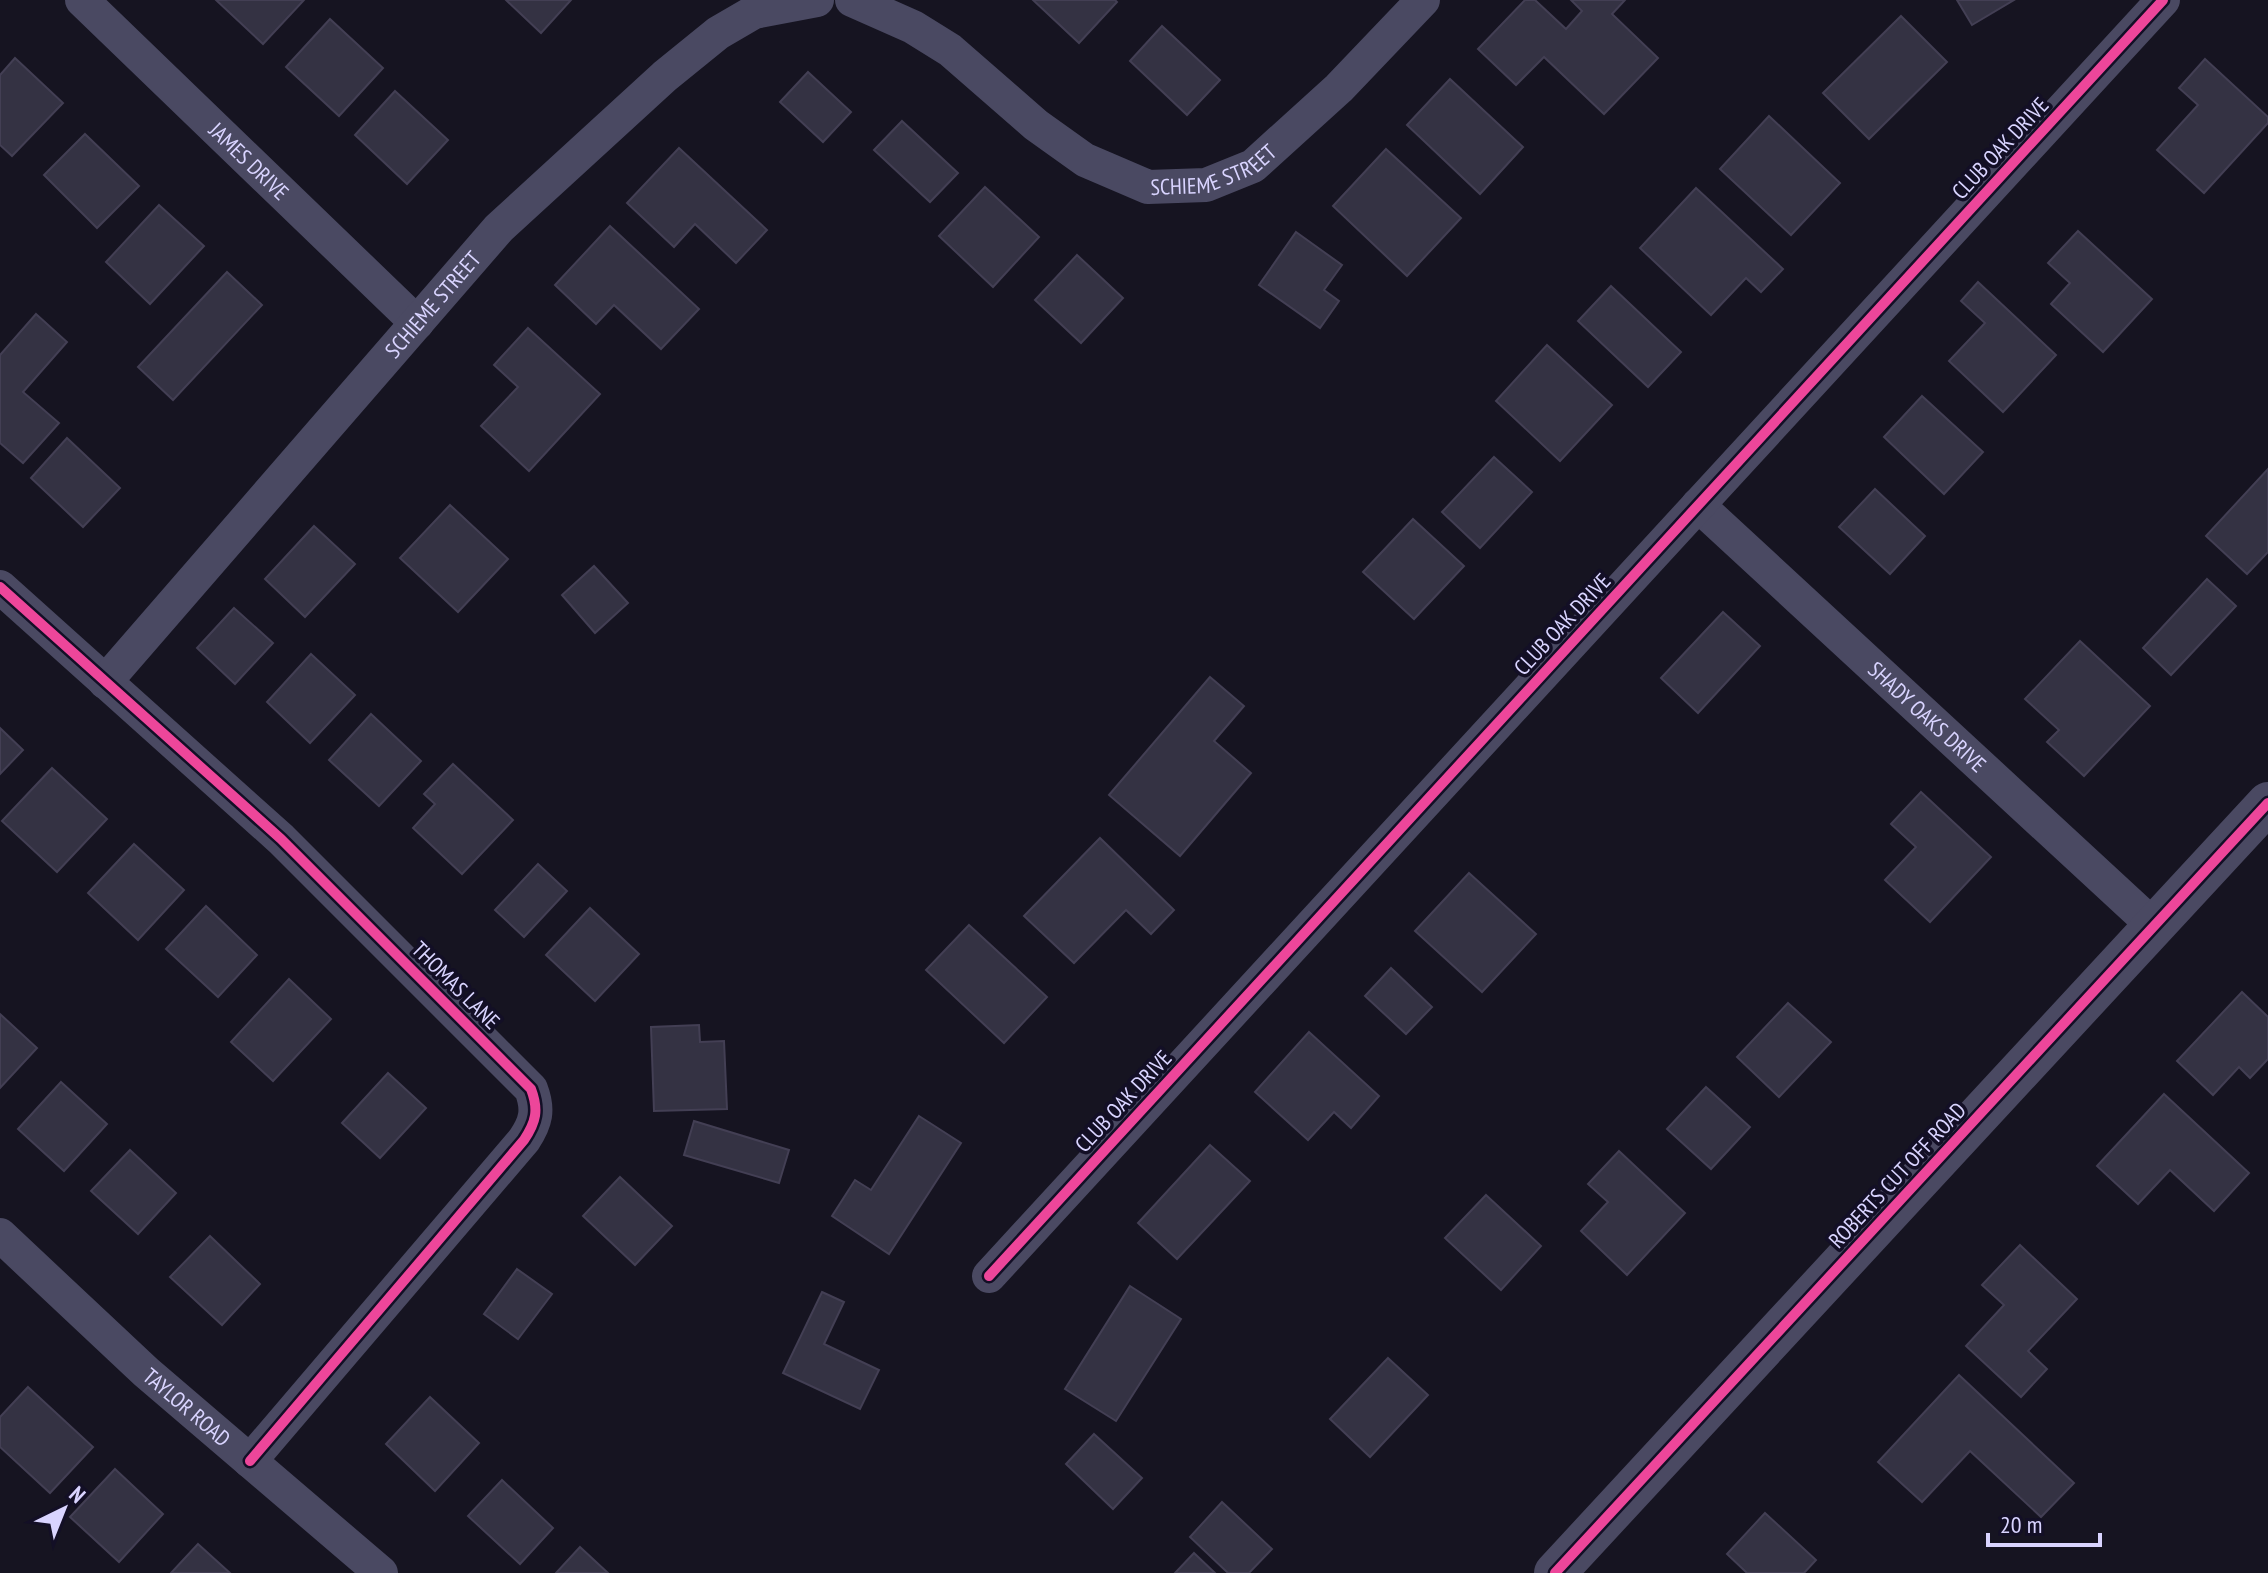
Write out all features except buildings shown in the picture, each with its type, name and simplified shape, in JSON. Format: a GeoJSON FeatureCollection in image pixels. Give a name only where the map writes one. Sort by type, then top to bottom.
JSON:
{"type":"FeatureCollection","features":[{"type":"Feature","properties":{"kind":"street","name":"JAMES DRIVE"},"geometry":{"type":"LineString","coordinates":[[82,0],[417,323]]}},
{"type":"Feature","properties":{"kind":"street","name":"SCHIEME STREET"},"geometry":{"type":"LineString","coordinates":[[105,682],[499,228],[696,50],[754,12],[817,0]]}},
{"type":"Feature","properties":{"kind":"street","name":"SCHIEME STREET"},"geometry":{"type":"LineString","coordinates":[[852,0],[913,27],[950,50],[1036,125],[1085,160],[1148,187],[1206,185],[1253,166],[1339,88],[1423,0]]}},
{"type":"Feature","properties":{"kind":"street","name":"CLUB OAK DRIVE"},"geometry":{"type":"LineString","coordinates":[[989,1276],[2163,0]]}},
{"type":"Feature","properties":{"kind":"street","name":"SHADY OAKS DRIVE"},"geometry":{"type":"LineString","coordinates":[[1698,505],[2155,927]]}},
{"type":"Feature","properties":{"kind":"street","name":"THOMAS LANE"},"geometry":{"type":"LineString","coordinates":[[0,587],[281,839],[531,1089],[537,1104],[536,1122],[524,1140],[250,1461]]}},
{"type":"Feature","properties":{"kind":"street","name":"ROBERTS CUT OFF ROAD"},"geometry":{"type":"LineString","coordinates":[[1555,1573],[2268,803]]}},
{"type":"Feature","properties":{"kind":"street","name":"TAYLOR ROAD"},"geometry":{"type":"LineString","coordinates":[[0,1235],[146,1372],[381,1573]]}},
{"type":"Feature","properties":{"kind":"cycle path"},"geometry":{"type":"LineString","coordinates":[[989,1276],[2163,0]]}},
{"type":"Feature","properties":{"kind":"cycle path"},"geometry":{"type":"LineString","coordinates":[[0,587],[281,839],[531,1089],[535,1116],[524,1140],[250,1461]]}},
{"type":"Feature","properties":{"kind":"cycle path"},"geometry":{"type":"LineString","coordinates":[[1555,1573],[2268,803]]}}]}
